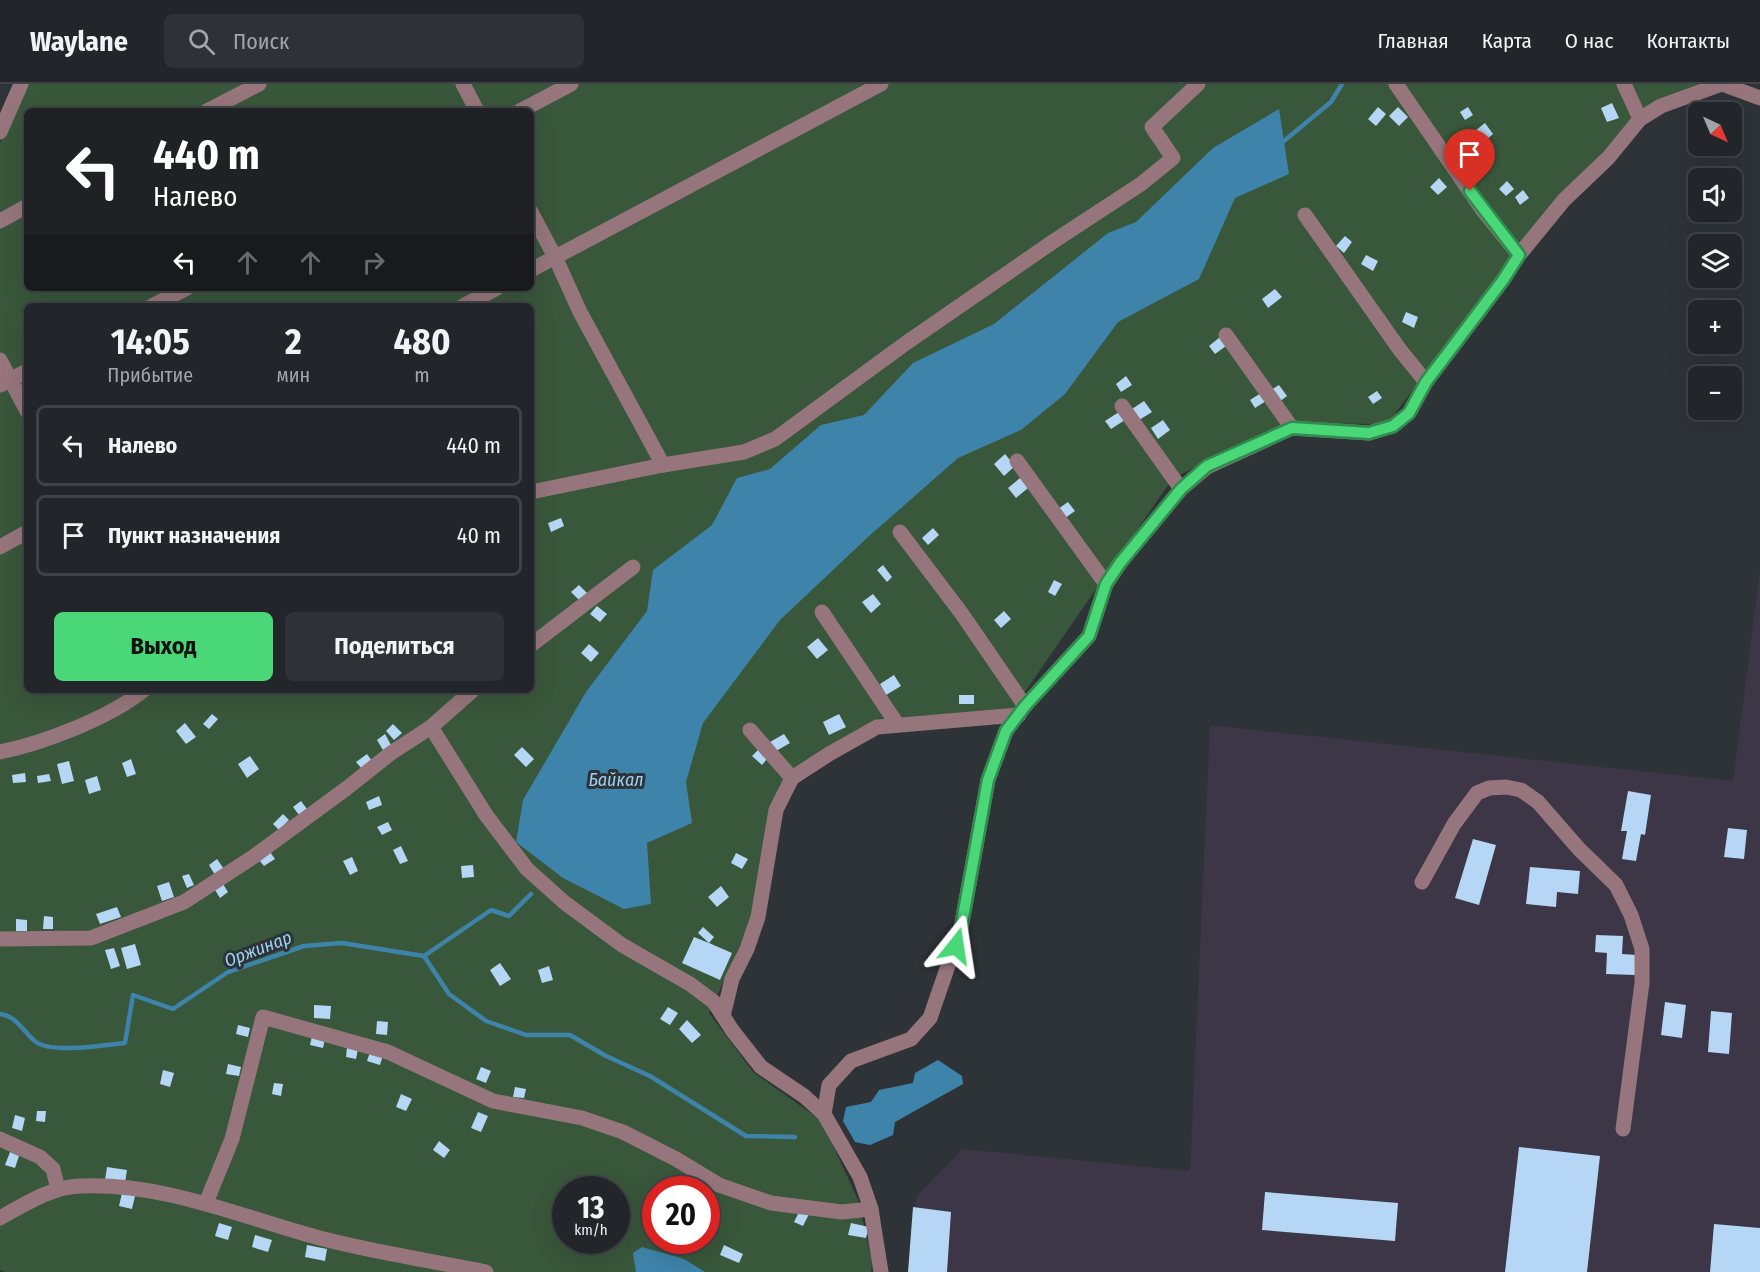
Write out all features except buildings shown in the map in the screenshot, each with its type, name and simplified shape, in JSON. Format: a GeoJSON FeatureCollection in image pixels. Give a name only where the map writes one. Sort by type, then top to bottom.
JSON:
{"type":"FeatureCollection","features":[{"type":"Feature","properties":{"kind":"street"},"geometry":{"type":"LineString","coordinates":[[0,132],[21,84]]}},
{"type":"Feature","properties":{"kind":"street"},"geometry":{"type":"LineString","coordinates":[[213,108],[260,84]]}},
{"type":"Feature","properties":{"kind":"street"},"geometry":{"type":"LineString","coordinates":[[463,84],[475,108]]}},
{"type":"Feature","properties":{"kind":"street"},"geometry":{"type":"LineString","coordinates":[[526,108],[572,84]]}},
{"type":"Feature","properties":{"kind":"street"},"geometry":{"type":"LineString","coordinates":[[534,268],[881,84]]}},
{"type":"Feature","properties":{"kind":"street"},"geometry":{"type":"LineString","coordinates":[[534,491],[663,465],[744,452],[775,439],[906,343],[1141,184],[1173,158],[1152,127],[1198,84]]}},
{"type":"Feature","properties":{"kind":"street"},"geometry":{"type":"LineString","coordinates":[[1396,84],[1482,209],[1519,255]]}},
{"type":"Feature","properties":{"kind":"street"},"geometry":{"type":"LineString","coordinates":[[1624,84],[1640,119]]}},
{"type":"Feature","properties":{"kind":"street"},"geometry":{"type":"LineString","coordinates":[[824,1114],[829,1085],[851,1061],[911,1039],[930,1018],[961,928],[988,780],[1006,731],[1089,636],[1106,584],[1120,563],[1181,489],[1207,466],[1292,428],[1369,433],[1393,426],[1409,413],[1426,382],[1503,280],[1519,255],[1564,200],[1608,158],[1640,119],[1661,106],[1722,84],[1760,98]]}},
{"type":"Feature","properties":{"kind":"street"},"geometry":{"type":"LineString","coordinates":[[0,221],[24,208]]}},
{"type":"Feature","properties":{"kind":"street"},"geometry":{"type":"LineString","coordinates":[[1305,215],[1400,350],[1426,382]]}},
{"type":"Feature","properties":{"kind":"street"},"geometry":{"type":"LineString","coordinates":[[534,218],[580,312],[663,465]]}},
{"type":"Feature","properties":{"kind":"street"},"geometry":{"type":"LineString","coordinates":[[158,303],[181,291]]}},
{"type":"Feature","properties":{"kind":"street"},"geometry":{"type":"LineString","coordinates":[[469,303],[491,291]]}},
{"type":"Feature","properties":{"kind":"street"},"geometry":{"type":"LineString","coordinates":[[1226,335],[1292,428]]}},
{"type":"Feature","properties":{"kind":"street"},"geometry":{"type":"LineString","coordinates":[[0,360],[5,383],[24,407]]}},
{"type":"Feature","properties":{"kind":"street"},"geometry":{"type":"LineString","coordinates":[[5,383],[24,373]]}},
{"type":"Feature","properties":{"kind":"street"},"geometry":{"type":"LineString","coordinates":[[1122,406],[1181,489]]}},
{"type":"Feature","properties":{"kind":"street"},"geometry":{"type":"LineString","coordinates":[[1017,461],[1106,584]]}},
{"type":"Feature","properties":{"kind":"street"},"geometry":{"type":"LineString","coordinates":[[900,532],[962,614],[1022,711]]}},
{"type":"Feature","properties":{"kind":"street"},"geometry":{"type":"LineString","coordinates":[[0,547],[24,534]]}},
{"type":"Feature","properties":{"kind":"street"},"geometry":{"type":"LineString","coordinates":[[534,643],[633,567]]}},
{"type":"Feature","properties":{"kind":"street"},"geometry":{"type":"LineString","coordinates":[[822,612],[897,724]]}},
{"type":"Feature","properties":{"kind":"street"},"geometry":{"type":"LineString","coordinates":[[0,752],[84,725],[127,704],[140,693]]}},
{"type":"Feature","properties":{"kind":"street"},"geometry":{"type":"LineString","coordinates":[[0,939],[92,938],[184,902],[253,857],[391,753],[431,727],[470,693]]}},
{"type":"Feature","properties":{"kind":"street"},"geometry":{"type":"LineString","coordinates":[[723,1017],[732,979],[747,949],[758,917],[776,810],[792,778],[877,727],[1022,711]]}},
{"type":"Feature","properties":{"kind":"street"},"geometry":{"type":"LineString","coordinates":[[431,727],[486,815],[527,869],[565,903],[622,945],[690,984],[714,1002],[761,1067],[804,1096],[824,1114],[860,1177],[871,1209],[881,1272]]}},
{"type":"Feature","properties":{"kind":"street"},"geometry":{"type":"LineString","coordinates":[[750,730],[792,778]]}},
{"type":"Feature","properties":{"kind":"street"},"geometry":{"type":"LineString","coordinates":[[1422,882],[1454,824],[1477,793],[1489,788],[1506,787],[1521,790],[1538,802],[1579,849],[1616,885],[1631,915],[1642,949],[1642,983],[1623,1129]]}},
{"type":"Feature","properties":{"kind":"street"},"geometry":{"type":"LineString","coordinates":[[206,1203],[231,1138],[263,1017],[388,1052],[493,1101],[582,1118],[623,1132],[676,1159],[719,1185],[771,1203],[842,1212],[871,1209]]}},
{"type":"Feature","properties":{"kind":"street"},"geometry":{"type":"LineString","coordinates":[[0,1139],[40,1157],[53,1169],[58,1189]]}},
{"type":"Feature","properties":{"kind":"street"},"geometry":{"type":"LineString","coordinates":[[0,1218],[58,1189],[80,1186],[137,1190],[206,1203],[317,1237],[486,1272]]}},
{"type":"Feature","properties":{"kind":"shaded area"},"geometry":{"type":"Polygon","coordinates":[[[1760,570],[1760,1272],[908,1272],[916,1197],[963,1149],[1190,1171],[1210,725],[1733,781],[1760,570]]]}},
{"type":"Feature","properties":{"kind":"green space"},"geometry":{"type":"Polygon","coordinates":[[[24,84],[1704,84],[1637,112],[1522,247],[1387,424],[1287,423],[1173,478],[1013,709],[878,719],[780,784],[755,913],[709,1013],[753,1072],[822,1121],[858,1200],[872,1261],[871,1272],[5,1272],[0,1270],[0,143],[24,84]]]}},
{"type":"Feature","properties":{"kind":"water","name":"Байкал"},"geometry":{"type":"Polygon","coordinates":[[[1279,109],[1289,174],[1235,198],[1199,279],[1118,322],[1065,394],[1021,430],[958,458],[868,537],[780,620],[703,723],[686,782],[692,823],[647,843],[651,904],[624,909],[563,878],[516,842],[523,800],[586,692],[647,611],[653,570],[712,525],[737,478],[770,469],[821,425],[864,415],[913,363],[994,324],[1108,233],[1136,222],[1213,148],[1279,109]]]}},
{"type":"Feature","properties":{"kind":"water"},"geometry":{"type":"Polygon","coordinates":[[[938,1060],[962,1076],[963,1084],[895,1122],[893,1135],[870,1145],[855,1142],[843,1121],[846,1107],[871,1102],[879,1090],[913,1083],[915,1073],[938,1060]]]}},
{"type":"Feature","properties":{"kind":"water"},"geometry":{"type":"Polygon","coordinates":[[[642,1247],[642,1254],[666,1254],[684,1259],[705,1272],[636,1272],[633,1253],[642,1247]]]}},
{"type":"Feature","properties":{"kind":"waterway","name":"Оржинар"},"geometry":{"type":"LineString","coordinates":[[1284,141],[1331,102],[1342,84]]}},
{"type":"Feature","properties":{"kind":"waterway","name":"Оржинар"},"geometry":{"type":"LineString","coordinates":[[0,1014],[11,1018],[31,1038],[44,1046],[79,1048],[125,1043],[133,995],[173,1009],[228,972],[304,946],[342,943],[424,956],[491,910],[509,916],[531,894]]}},
{"type":"Feature","properties":{"kind":"waterway"},"geometry":{"type":"LineString","coordinates":[[424,956],[449,994],[486,1021],[526,1035],[570,1035],[606,1056],[650,1076],[746,1136],[795,1137]]}},
{"type":"Feature","properties":{"kind":"route"},"geometry":{"type":"LineString","coordinates":[[956,946],[988,780],[1006,731],[1025,706],[1089,636],[1106,584],[1120,563],[1181,489],[1207,466],[1292,428],[1369,433],[1393,426],[1409,413],[1426,382],[1503,280],[1519,255],[1470,191]]}}]}
